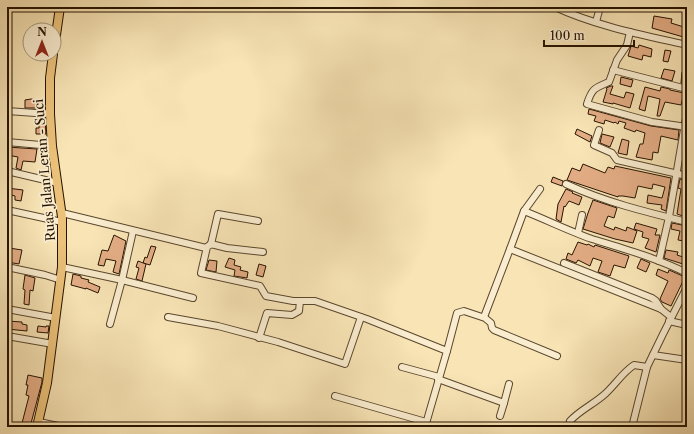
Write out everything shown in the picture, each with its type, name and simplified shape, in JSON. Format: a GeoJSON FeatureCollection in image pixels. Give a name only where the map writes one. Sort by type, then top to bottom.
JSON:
{"type":"FeatureCollection","features":[{"type":"Feature","properties":{"kind":"main road"},"geometry":{"type":"LineString","coordinates":[[58,22],[60,7]]}},
{"type":"Feature","properties":{"kind":"main road","name":"Ruas Jalan Leran - Suci"},"geometry":{"type":"LineString","coordinates":[[38,424],[45,395],[53,344],[62,267],[62,213],[52,146],[50,114],[50,78],[52,62]]}},
{"type":"Feature","properties":{"kind":"street"},"geometry":{"type":"LineString","coordinates":[[555,7],[578,17],[630,32],[687,45]]}},
{"type":"Feature","properties":{"kind":"street"},"geometry":{"type":"LineString","coordinates":[[596,22],[600,7]]}},
{"type":"Feature","properties":{"kind":"street"},"geometry":{"type":"LineString","coordinates":[[630,32],[627,45],[617,60],[608,82],[594,88],[587,104],[652,122],[686,127]]}},
{"type":"Feature","properties":{"kind":"street"},"geometry":{"type":"LineString","coordinates":[[613,70],[687,89]]}},
{"type":"Feature","properties":{"kind":"street"},"geometry":{"type":"LineString","coordinates":[[7,111],[50,114]]}},
{"type":"Feature","properties":{"kind":"street"},"geometry":{"type":"LineString","coordinates":[[659,261],[686,127],[687,112]]}},
{"type":"Feature","properties":{"kind":"street"},"geometry":{"type":"LineString","coordinates":[[599,130],[594,145],[612,153],[617,160],[687,176]]}},
{"type":"Feature","properties":{"kind":"street"},"geometry":{"type":"LineString","coordinates":[[7,142],[52,146]]}},
{"type":"Feature","properties":{"kind":"street"},"geometry":{"type":"LineString","coordinates":[[7,171],[58,183]]}},
{"type":"Feature","properties":{"kind":"street"},"geometry":{"type":"LineString","coordinates":[[566,184],[592,196],[634,209],[687,222]]}},
{"type":"Feature","properties":{"kind":"street"},"geometry":{"type":"LineString","coordinates":[[484,317],[524,211],[540,189]]}},
{"type":"Feature","properties":{"kind":"street"},"geometry":{"type":"LineString","coordinates":[[7,210],[62,222]]}},
{"type":"Feature","properties":{"kind":"street"},"geometry":{"type":"LineString","coordinates":[[524,211],[578,233],[659,261],[687,273]]}},
{"type":"Feature","properties":{"kind":"street"},"geometry":{"type":"LineString","coordinates":[[62,213],[134,231],[208,246],[263,252]]}},
{"type":"Feature","properties":{"kind":"street"},"geometry":{"type":"LineString","coordinates":[[258,221],[218,214],[208,246],[202,274],[260,286],[266,296],[281,300],[315,301],[361,317],[447,351]]}},
{"type":"Feature","properties":{"kind":"street"},"geometry":{"type":"LineString","coordinates":[[578,233],[582,215]]}},
{"type":"Feature","properties":{"kind":"street"},"geometry":{"type":"LineString","coordinates":[[110,324],[134,231]]}},
{"type":"Feature","properties":{"kind":"street"},"geometry":{"type":"LineString","coordinates":[[510,249],[628,292],[652,298],[670,319],[687,325]]}},
{"type":"Feature","properties":{"kind":"street"},"geometry":{"type":"LineString","coordinates":[[564,263],[658,305]]}},
{"type":"Feature","properties":{"kind":"street"},"geometry":{"type":"LineString","coordinates":[[7,266],[60,280]]}},
{"type":"Feature","properties":{"kind":"street"},"geometry":{"type":"LineString","coordinates":[[62,267],[193,298]]}},
{"type":"Feature","properties":{"kind":"street"},"geometry":{"type":"LineString","coordinates":[[632,427],[647,367],[687,288]]}},
{"type":"Feature","properties":{"kind":"street"},"geometry":{"type":"LineString","coordinates":[[259,338],[267,313],[292,315],[299,311],[300,301]]}},
{"type":"Feature","properties":{"kind":"street"},"geometry":{"type":"LineString","coordinates":[[7,309],[56,318]]}},
{"type":"Feature","properties":{"kind":"street"},"geometry":{"type":"LineString","coordinates":[[335,396],[425,425],[457,313],[464,311],[484,317],[491,323],[494,330],[557,356]]}},
{"type":"Feature","properties":{"kind":"street"},"geometry":{"type":"LineString","coordinates":[[168,317],[218,326],[278,342],[345,364],[361,317]]}},
{"type":"Feature","properties":{"kind":"street"},"geometry":{"type":"LineString","coordinates":[[7,336],[53,344]]}},
{"type":"Feature","properties":{"kind":"street"},"geometry":{"type":"LineString","coordinates":[[653,355],[687,360]]}},
{"type":"Feature","properties":{"kind":"street"},"geometry":{"type":"LineString","coordinates":[[570,421],[604,395],[618,382],[624,371],[634,365],[647,367]]}},
{"type":"Feature","properties":{"kind":"street"},"geometry":{"type":"LineString","coordinates":[[402,367],[439,378],[504,403]]}},
{"type":"Feature","properties":{"kind":"street"},"geometry":{"type":"LineString","coordinates":[[500,416],[509,384]]}},
{"type":"Feature","properties":{"kind":"street"},"geometry":{"type":"LineString","coordinates":[[38,424],[63,427]]}},
{"type":"Feature","properties":{"kind":"building"},"geometry":{"type":"Polygon","coordinates":[[[654,16],[672,19],[671,23],[687,28],[687,38],[652,28],[654,16]]]}},
{"type":"Feature","properties":{"kind":"building"},"geometry":{"type":"Polygon","coordinates":[[[639,45],[652,49],[651,57],[643,55],[642,60],[628,56],[631,46],[638,48],[639,45]]]}},
{"type":"Feature","properties":{"kind":"building"},"geometry":{"type":"Polygon","coordinates":[[[665,50],[671,51],[668,62],[663,61],[665,50]]]}},
{"type":"Feature","properties":{"kind":"building"},"geometry":{"type":"Polygon","coordinates":[[[664,69],[675,71],[672,81],[661,78],[664,69]]]}},
{"type":"Feature","properties":{"kind":"building"},"geometry":{"type":"Polygon","coordinates":[[[682,72],[687,72],[687,83],[681,83],[682,72]]]}},
{"type":"Feature","properties":{"kind":"building"},"geometry":{"type":"Polygon","coordinates":[[[621,77],[633,80],[631,87],[620,84],[621,77]]]}},
{"type":"Feature","properties":{"kind":"building"},"geometry":{"type":"Polygon","coordinates":[[[613,86],[610,94],[624,98],[626,92],[634,94],[630,108],[603,102],[606,88],[613,86]]]}},
{"type":"Feature","properties":{"kind":"building"},"geometry":{"type":"Polygon","coordinates":[[[645,87],[660,91],[661,87],[684,93],[681,105],[665,102],[660,116],[657,116],[660,99],[648,96],[645,111],[639,109],[645,87]]]}},
{"type":"Feature","properties":{"kind":"building"},"geometry":{"type":"Polygon","coordinates":[[[25,100],[36,100],[36,108],[25,108],[25,100]]]}},
{"type":"Feature","properties":{"kind":"building"},"geometry":{"type":"Polygon","coordinates":[[[589,109],[651,126],[679,130],[678,140],[661,136],[658,153],[653,152],[652,160],[636,157],[640,144],[643,144],[645,133],[636,130],[635,132],[624,128],[626,123],[619,121],[618,124],[605,120],[604,124],[594,121],[596,116],[588,114],[589,109]]]}},
{"type":"Feature","properties":{"kind":"building"},"geometry":{"type":"Polygon","coordinates":[[[39,118],[45,118],[46,134],[36,134],[36,128],[39,128],[39,118]]]}},
{"type":"Feature","properties":{"kind":"building"},"geometry":{"type":"Polygon","coordinates":[[[577,129],[592,136],[590,142],[575,134],[577,129]]]}},
{"type":"Feature","properties":{"kind":"building"},"geometry":{"type":"Polygon","coordinates":[[[602,134],[614,137],[610,147],[600,143],[602,134]]]}},
{"type":"Feature","properties":{"kind":"building"},"geometry":{"type":"Polygon","coordinates":[[[622,139],[629,141],[627,155],[618,153],[622,139]]]}},
{"type":"Feature","properties":{"kind":"building"},"geometry":{"type":"Polygon","coordinates":[[[7,147],[37,149],[35,162],[23,161],[21,170],[16,168],[18,157],[7,155],[7,147]]]}},
{"type":"Feature","properties":{"kind":"building"},"geometry":{"type":"Polygon","coordinates":[[[583,164],[605,173],[608,167],[614,169],[615,166],[671,178],[666,211],[661,209],[662,205],[647,203],[648,195],[662,198],[665,187],[653,184],[652,189],[638,186],[635,198],[623,196],[618,197],[567,180],[572,168],[580,171],[583,164]]]}},
{"type":"Feature","properties":{"kind":"building"},"geometry":{"type":"Polygon","coordinates":[[[553,177],[563,181],[562,186],[551,182],[553,177]]]}},
{"type":"Feature","properties":{"kind":"building"},"geometry":{"type":"Polygon","coordinates":[[[680,179],[687,180],[687,194],[683,216],[677,214],[681,189],[678,188],[680,179]]]}},
{"type":"Feature","properties":{"kind":"building"},"geometry":{"type":"Polygon","coordinates":[[[7,188],[23,190],[21,201],[15,200],[15,196],[7,194],[7,188]]]}},
{"type":"Feature","properties":{"kind":"building"},"geometry":{"type":"Polygon","coordinates":[[[566,189],[582,197],[579,205],[569,201],[565,207],[564,206],[561,222],[556,219],[558,204],[566,189]]]}},
{"type":"Feature","properties":{"kind":"building"},"geometry":{"type":"Polygon","coordinates":[[[593,200],[617,208],[614,218],[608,216],[604,226],[614,230],[615,227],[626,231],[627,227],[637,231],[633,243],[583,229],[593,200]]]}},
{"type":"Feature","properties":{"kind":"building"},"geometry":{"type":"Polygon","coordinates":[[[636,223],[657,229],[655,235],[660,235],[656,252],[645,248],[649,239],[642,237],[643,232],[634,229],[636,223]]]}},
{"type":"Feature","properties":{"kind":"building"},"geometry":{"type":"Polygon","coordinates":[[[672,223],[687,226],[684,241],[678,240],[680,231],[671,229],[672,223]]]}},
{"type":"Feature","properties":{"kind":"building"},"geometry":{"type":"Polygon","coordinates":[[[114,235],[126,241],[119,274],[113,272],[116,261],[106,259],[104,266],[98,265],[102,250],[108,251],[114,235]]]}},
{"type":"Feature","properties":{"kind":"building"},"geometry":{"type":"Polygon","coordinates":[[[578,242],[594,247],[595,245],[629,256],[625,268],[614,265],[610,276],[598,272],[602,261],[593,258],[590,266],[578,260],[576,263],[566,259],[568,253],[572,255],[578,242]]]}},
{"type":"Feature","properties":{"kind":"building"},"geometry":{"type":"Polygon","coordinates":[[[151,246],[156,247],[150,265],[143,263],[145,257],[147,258],[151,246]]]}},
{"type":"Feature","properties":{"kind":"building"},"geometry":{"type":"Polygon","coordinates":[[[9,248],[22,250],[19,264],[7,262],[9,248]]]}},
{"type":"Feature","properties":{"kind":"building"},"geometry":{"type":"Polygon","coordinates":[[[666,250],[678,252],[677,255],[686,258],[683,264],[664,258],[666,250]]]}},
{"type":"Feature","properties":{"kind":"building"},"geometry":{"type":"Polygon","coordinates":[[[229,258],[235,260],[234,265],[241,267],[240,270],[248,272],[247,278],[234,276],[235,270],[225,267],[229,258]]]}},
{"type":"Feature","properties":{"kind":"building"},"geometry":{"type":"Polygon","coordinates":[[[641,259],[650,263],[646,272],[637,268],[641,259]]]}},
{"type":"Feature","properties":{"kind":"building"},"geometry":{"type":"Polygon","coordinates":[[[209,260],[217,261],[216,272],[206,270],[209,260]]]}},
{"type":"Feature","properties":{"kind":"building"},"geometry":{"type":"Polygon","coordinates":[[[138,261],[146,264],[142,281],[136,279],[139,268],[136,267],[138,261]]]}},
{"type":"Feature","properties":{"kind":"building"},"geometry":{"type":"Polygon","coordinates":[[[259,264],[266,266],[263,277],[256,275],[259,264]]]}},
{"type":"Feature","properties":{"kind":"building"},"geometry":{"type":"Polygon","coordinates":[[[658,269],[668,273],[669,270],[685,277],[671,306],[662,302],[660,299],[668,281],[656,275],[658,269]]]}},
{"type":"Feature","properties":{"kind":"building"},"geometry":{"type":"Polygon","coordinates":[[[73,274],[81,276],[81,278],[89,280],[88,282],[100,287],[98,293],[86,288],[71,285],[73,274]]]}},
{"type":"Feature","properties":{"kind":"building"},"geometry":{"type":"Polygon","coordinates":[[[25,275],[35,278],[33,291],[30,290],[29,305],[24,304],[25,290],[23,289],[25,275]]]}},
{"type":"Feature","properties":{"kind":"building"},"geometry":{"type":"Polygon","coordinates":[[[7,321],[22,322],[22,324],[27,325],[27,331],[7,329],[7,321]]]}},
{"type":"Feature","properties":{"kind":"building"},"geometry":{"type":"Polygon","coordinates":[[[38,326],[49,326],[48,333],[37,332],[38,326]]]}},
{"type":"Feature","properties":{"kind":"building"},"geometry":{"type":"Polygon","coordinates":[[[28,375],[42,378],[42,382],[30,427],[21,427],[29,396],[26,395],[28,375]]]}}]}
